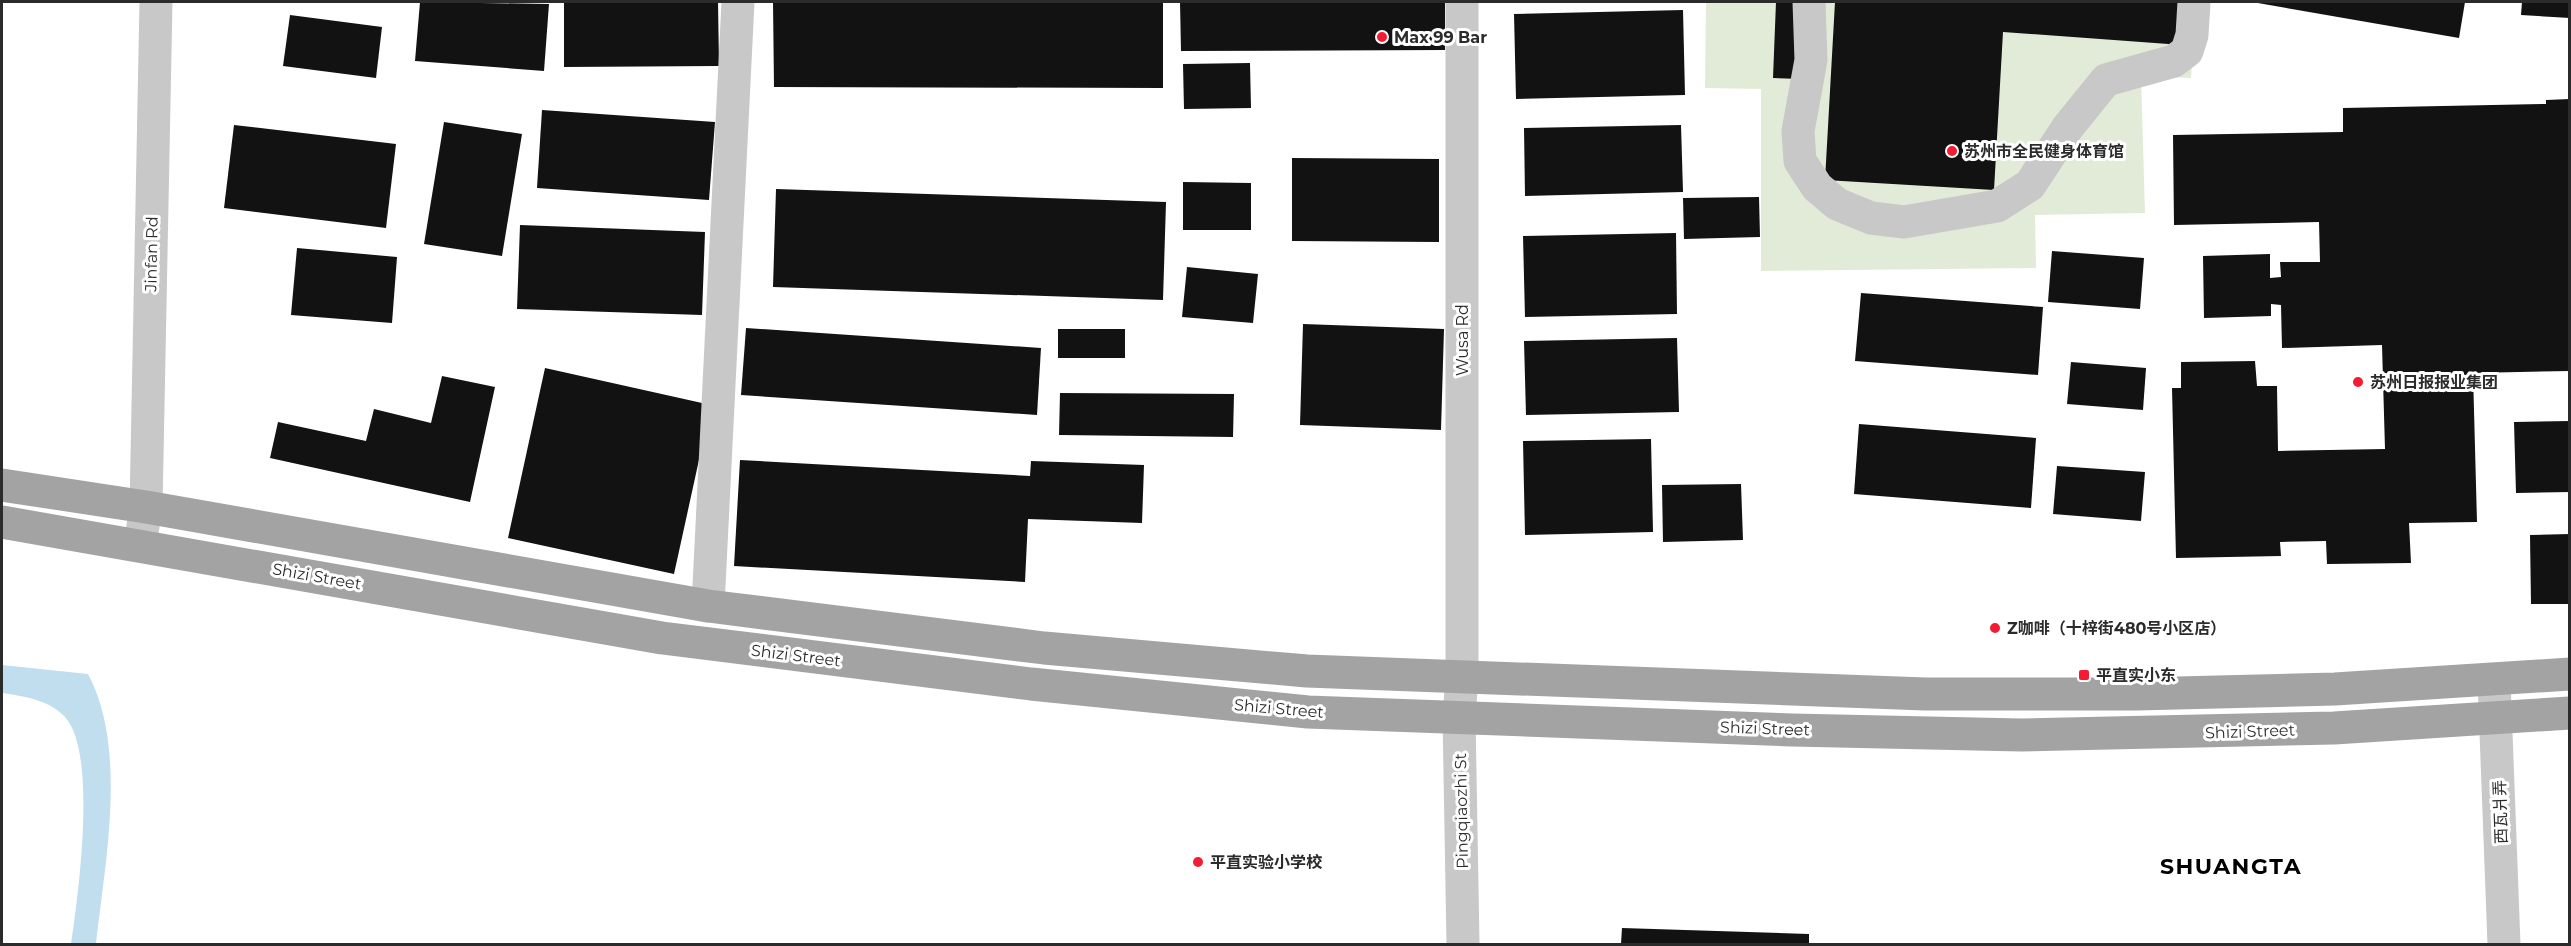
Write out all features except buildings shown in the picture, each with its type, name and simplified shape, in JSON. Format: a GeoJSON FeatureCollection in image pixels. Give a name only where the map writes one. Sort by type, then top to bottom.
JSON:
{"type":"FeatureCollection","features":[{"type":"Feature","properties":{"kind":"main road"},"geometry":{"type":"LineString","coordinates":[[2,484],[146,507],[708,606],[878,628],[1168,660],[1307,671],[1925,694],[2206,693],[2494,680],[2570,674]]}},
{"type":"Feature","properties":{"kind":"main road","name":"Shizi Street"},"geometry":{"type":"LineString","coordinates":[[2,522],[662,638],[1308,712],[1792,730],[2021,735],[2231,732],[2570,713]]}},
{"type":"Feature","properties":{"kind":"street","name":"Jinfan Rd"},"geometry":{"type":"LineString","coordinates":[[140,545],[146,507],[156,2]]}},
{"type":"Feature","properties":{"kind":"street"},"geometry":{"type":"LineString","coordinates":[[708,606],[738,2]]}},
{"type":"Feature","properties":{"kind":"street","name":"Wusa Rd"},"geometry":{"type":"LineString","coordinates":[[1462,2],[1462,678]]}},
{"type":"Feature","properties":{"kind":"street"},"geometry":{"type":"LineString","coordinates":[[1809,2],[1811,60],[1798,131],[1800,161],[1817,187],[1837,204],[1870,218],[1904,222],[1997,206],[2030,185],[2068,127],[2106,80],[2174,61],[2187,51],[2192,35],[2194,2]]}},
{"type":"Feature","properties":{"kind":"street","name":"Pingqiaozhi St"},"geometry":{"type":"LineString","coordinates":[[1462,678],[1459,716],[1462,945]]}},
{"type":"Feature","properties":{"kind":"street","name":"西瓦爿弄"},"geometry":{"type":"LineString","coordinates":[[2494,680],[2504,945]]}},
{"type":"Feature","properties":{"kind":"green space","name":"苏州市全民健身体育馆"},"geometry":{"type":"Polygon","coordinates":[[[1706,2],[2196,2],[2191,78],[2141,76],[2145,213],[2035,215],[2036,268],[1761,271],[1761,89],[1705,88],[1706,2]]]}},
{"type":"Feature","properties":{"kind":"water"},"geometry":{"type":"Polygon","coordinates":[[[2,665],[88,674],[100,704],[107,736],[110,806],[96,944],[71,944],[78,894],[83,826],[81,761],[75,735],[65,717],[52,706],[27,697],[2,693],[2,665]]]}},
{"type":"Feature","properties":{"kind":"place","name":"Max 99 Bar"},"geometry":{"type":"Point","coordinates":[1382,37]}},
{"type":"Feature","properties":{"kind":"place","name":"苏州市全民健身体育馆"},"geometry":{"type":"Point","coordinates":[1952,151]}},
{"type":"Feature","properties":{"kind":"place","name":"苏州日报报业集团"},"geometry":{"type":"Point","coordinates":[2358,382]}},
{"type":"Feature","properties":{"kind":"place","name":"Z咖啡（十梓街480号小区店）"},"geometry":{"type":"Point","coordinates":[1995,628]}},
{"type":"Feature","properties":{"kind":"place","name":"平直实小东"},"geometry":{"type":"Point","coordinates":[2084,675]}},
{"type":"Feature","properties":{"kind":"place","name":"平直实验小学校"},"geometry":{"type":"Point","coordinates":[1198,862]}},
{"type":"Feature","properties":{"kind":"district","name":"SHUANGTA"},"geometry":{"type":"Point","coordinates":[2231,866]}}]}
